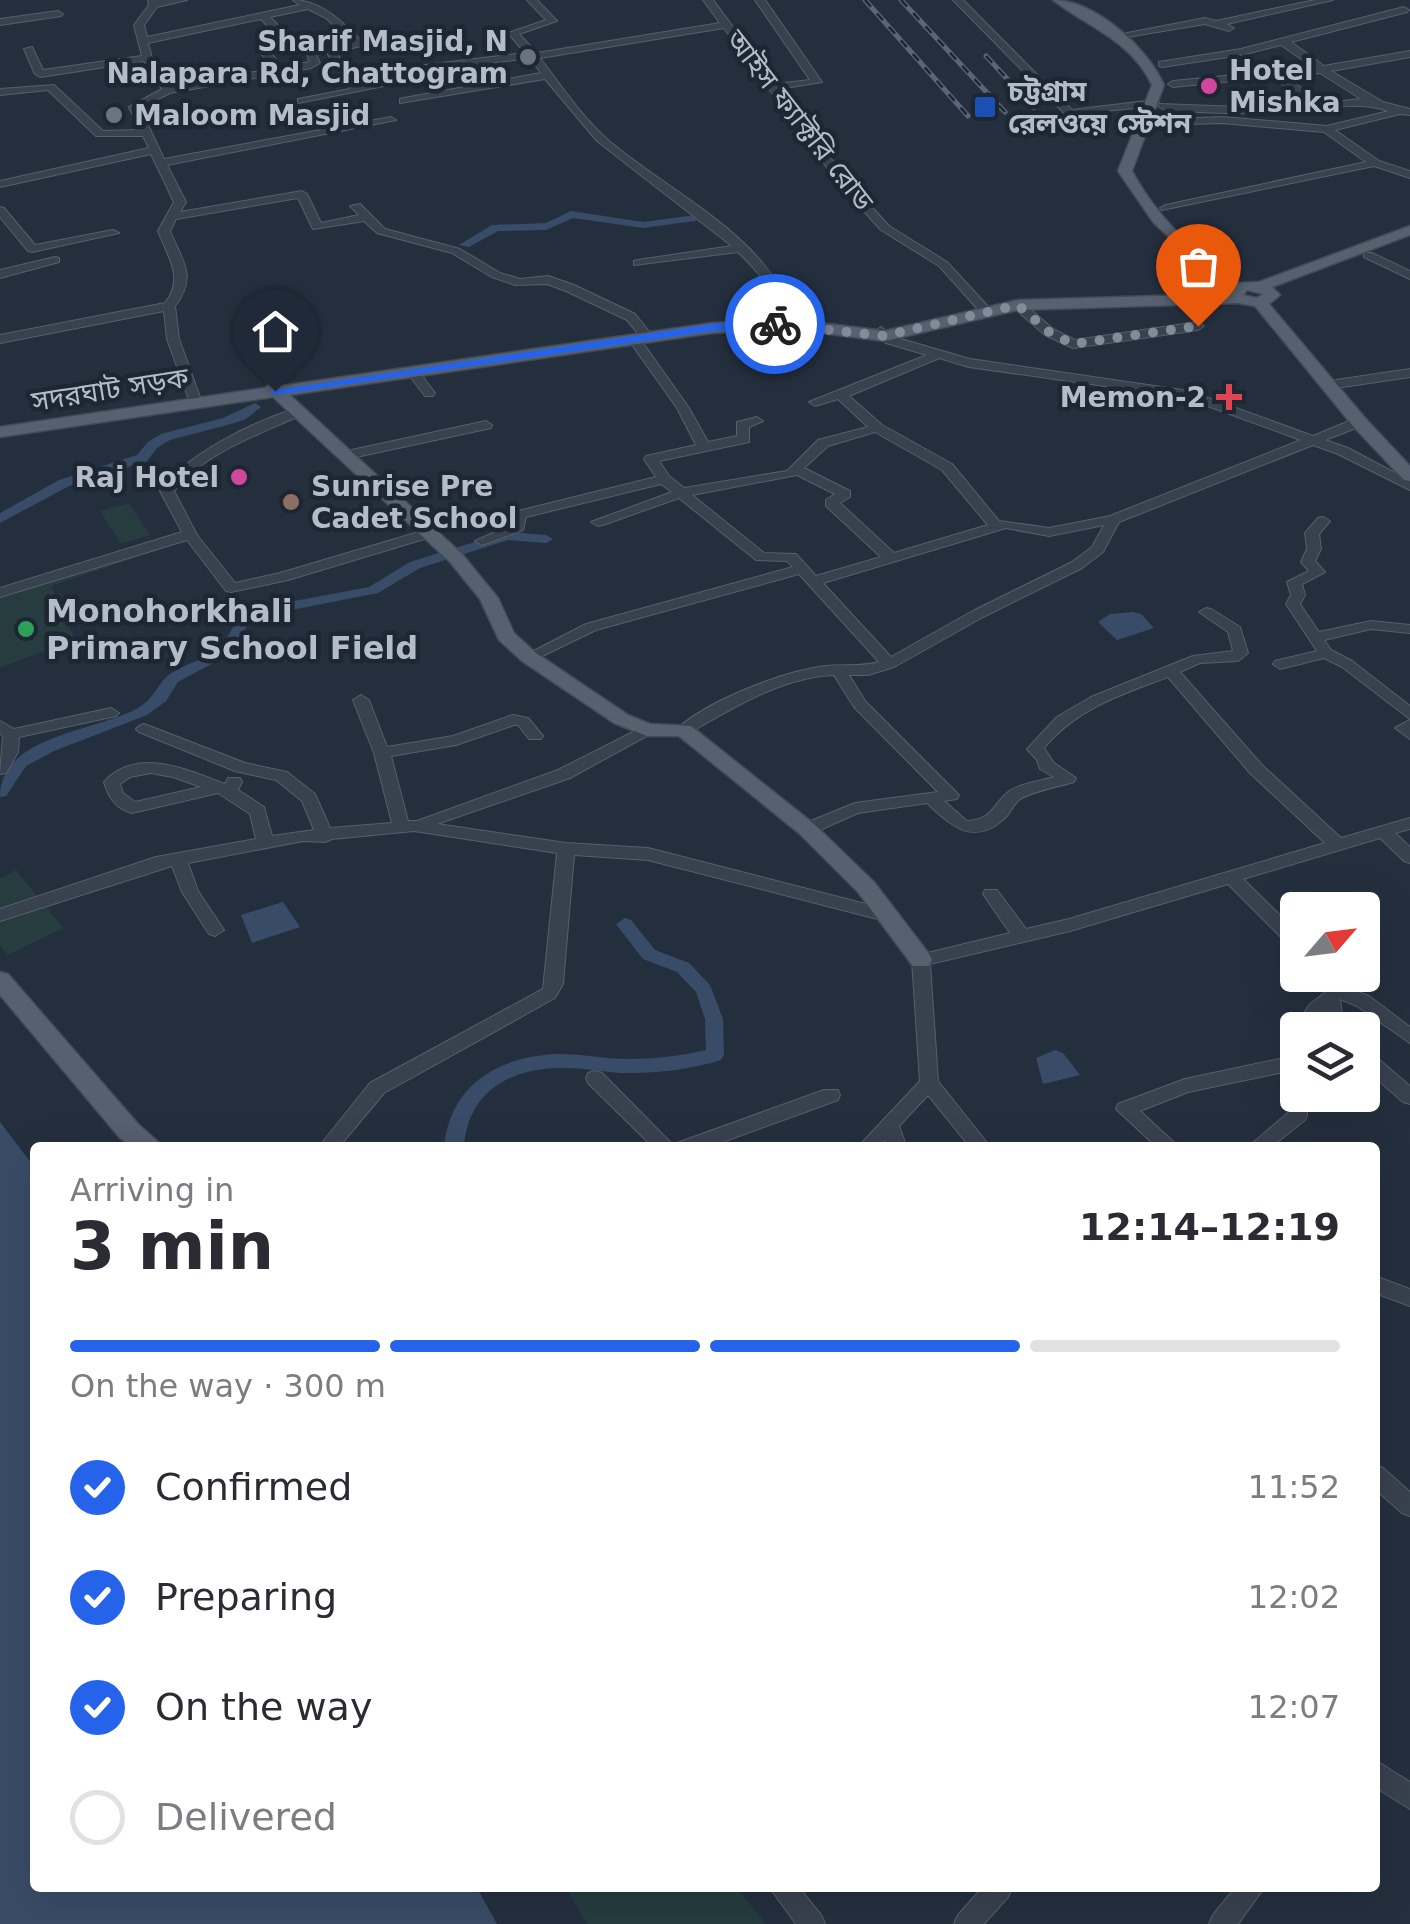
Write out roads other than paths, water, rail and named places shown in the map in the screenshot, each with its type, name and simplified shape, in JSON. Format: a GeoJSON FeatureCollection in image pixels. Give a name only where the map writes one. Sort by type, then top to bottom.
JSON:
{"type":"FeatureCollection","features":[{"type":"Feature","properties":{"kind":"main road"},"geometry":{"type":"LineString","coordinates":[[1059,0],[1092,19],[1147,61],[1158,85],[1157,122],[1125,171],[1129,180],[1189,249],[1252,294],[1359,422],[1410,476]]}},
{"type":"Feature","properties":{"kind":"main road"},"geometry":{"type":"LineString","coordinates":[[1074,0],[1128,34],[1162,64],[1173,84],[1158,105],[1136,158],[1145,179],[1166,208],[1410,464]]}},
{"type":"Feature","properties":{"kind":"main road"},"geometry":{"type":"LineString","coordinates":[[1252,294],[1410,230]]}},
{"type":"Feature","properties":{"kind":"main road"},"geometry":{"type":"LineString","coordinates":[[1252,294],[1410,238]]}},
{"type":"Feature","properties":{"kind":"main road","name":"সদরঘাট সড়ক"},"geometry":{"type":"LineString","coordinates":[[986,311],[1018,305],[1252,294]]}},
{"type":"Feature","properties":{"kind":"main road","name":"সদরঘাট সড়ক"},"geometry":{"type":"LineString","coordinates":[[274,389],[639,336],[780,323],[883,334],[1052,297],[1252,294]]}},
{"type":"Feature","properties":{"kind":"main road","name":"সদরঘাট সড়ক"},"geometry":{"type":"LineString","coordinates":[[0,429],[711,324],[789,320],[883,334]]}},
{"type":"Feature","properties":{"kind":"main road"},"geometry":{"type":"LineString","coordinates":[[274,389],[452,555],[489,598],[506,636],[529,658],[595,704],[647,730],[684,730],[807,829],[866,887],[921,960]]}},
{"type":"Feature","properties":{"kind":"main road"},"geometry":{"type":"LineString","coordinates":[[0,980],[130,1131],[145,1142]]}},
{"type":"Feature","properties":{"kind":"street"},"geometry":{"type":"LineString","coordinates":[[167,90],[147,58],[140,21],[154,2],[182,0]]}},
{"type":"Feature","properties":{"kind":"street"},"geometry":{"type":"LineString","coordinates":[[534,0],[552,21],[513,33],[597,136],[764,268],[788,301],[789,320]]}},
{"type":"Feature","properties":{"kind":"street","name":"আইস ফ্যাক্টরি রোড"},"geometry":{"type":"LineString","coordinates":[[708,0],[844,182],[886,228],[943,264],[986,311]]}},
{"type":"Feature","properties":{"kind":"street"},"geometry":{"type":"LineString","coordinates":[[760,0],[817,82],[772,88]]}},
{"type":"Feature","properties":{"kind":"street"},"geometry":{"type":"LineString","coordinates":[[958,0],[1070,113],[1158,105],[1192,110],[1324,107],[1372,101]]}},
{"type":"Feature","properties":{"kind":"street"},"geometry":{"type":"LineString","coordinates":[[1220,23],[1328,0]]}},
{"type":"Feature","properties":{"kind":"street"},"geometry":{"type":"LineString","coordinates":[[1375,0],[1407,11]]}},
{"type":"Feature","properties":{"kind":"street"},"geometry":{"type":"LineString","coordinates":[[0,339],[168,306],[182,291],[184,278],[164,231],[180,202],[144,132],[136,103],[167,90],[315,63],[310,53],[361,42],[329,16],[303,3],[265,17],[143,41]]}},
{"type":"Feature","properties":{"kind":"street"},"geometry":{"type":"LineString","coordinates":[[1162,64],[1241,52],[1407,11]]}},
{"type":"Feature","properties":{"kind":"street"},"geometry":{"type":"LineString","coordinates":[[0,22],[58,14]]}},
{"type":"Feature","properties":{"kind":"street"},"geometry":{"type":"LineString","coordinates":[[265,17],[288,42],[262,48],[281,72]]}},
{"type":"Feature","properties":{"kind":"street"},"geometry":{"type":"LineString","coordinates":[[1128,34],[1205,20],[1234,30]]}},
{"type":"Feature","properties":{"kind":"street"},"geometry":{"type":"LineString","coordinates":[[322,133],[322,116],[308,100],[418,73],[727,25]]}},
{"type":"Feature","properties":{"kind":"street"},"geometry":{"type":"LineString","coordinates":[[1284,42],[1372,101],[1396,112]]}},
{"type":"Feature","properties":{"kind":"street"},"geometry":{"type":"LineString","coordinates":[[29,49],[40,74],[147,58]]}},
{"type":"Feature","properties":{"kind":"street"},"geometry":{"type":"LineString","coordinates":[[330,50],[356,90]]}},
{"type":"Feature","properties":{"kind":"street"},"geometry":{"type":"LineString","coordinates":[[1241,52],[1324,107]]}},
{"type":"Feature","properties":{"kind":"street"},"geometry":{"type":"LineString","coordinates":[[1173,84],[1326,70],[1410,54]]}},
{"type":"Feature","properties":{"kind":"street"},"geometry":{"type":"LineString","coordinates":[[404,101],[548,75]]}},
{"type":"Feature","properties":{"kind":"street"},"geometry":{"type":"LineString","coordinates":[[0,92],[50,87],[100,134],[144,132]]}},
{"type":"Feature","properties":{"kind":"street"},"geometry":{"type":"LineString","coordinates":[[1157,122],[1196,123],[1229,118],[1327,129],[1410,112]]}},
{"type":"Feature","properties":{"kind":"street"},"geometry":{"type":"LineString","coordinates":[[159,163],[390,120]]}},
{"type":"Feature","properties":{"kind":"street"},"geometry":{"type":"LineString","coordinates":[[1327,129],[1374,163],[1410,175]]}},
{"type":"Feature","properties":{"kind":"street"},"geometry":{"type":"LineString","coordinates":[[0,184],[260,153]]}},
{"type":"Feature","properties":{"kind":"street"},"geometry":{"type":"LineString","coordinates":[[1166,208],[1374,163]]}},
{"type":"Feature","properties":{"kind":"street"},"geometry":{"type":"LineString","coordinates":[[175,216],[302,194],[317,227],[366,217]]}},
{"type":"Feature","properties":{"kind":"street"},"geometry":{"type":"LineString","coordinates":[[356,206],[381,231],[456,252],[519,283],[548,280],[631,317],[704,448]]}},
{"type":"Feature","properties":{"kind":"street"},"geometry":{"type":"LineString","coordinates":[[0,210],[32,249],[112,233]]}},
{"type":"Feature","properties":{"kind":"street"},"geometry":{"type":"LineString","coordinates":[[638,263],[740,248]]}},
{"type":"Feature","properties":{"kind":"street"},"geometry":{"type":"LineString","coordinates":[[1368,255],[1410,275]]}},
{"type":"Feature","properties":{"kind":"street"},"geometry":{"type":"LineString","coordinates":[[0,274],[55,260]]}},
{"type":"Feature","properties":{"kind":"street"},"geometry":{"type":"LineString","coordinates":[[1018,305],[1049,332],[1073,344],[1198,326]]}},
{"type":"Feature","properties":{"kind":"street"},"geometry":{"type":"LineString","coordinates":[[168,306],[173,339],[195,398]]}},
{"type":"Feature","properties":{"kind":"street"},"geometry":{"type":"LineString","coordinates":[[883,334],[936,355],[1020,372],[1186,394],[1372,463],[1410,486]]}},
{"type":"Feature","properties":{"kind":"street"},"geometry":{"type":"LineString","coordinates":[[816,402],[936,355]]}},
{"type":"Feature","properties":{"kind":"street"},"geometry":{"type":"LineString","coordinates":[[412,371],[430,392]]}},
{"type":"Feature","properties":{"kind":"street"},"geometry":{"type":"LineString","coordinates":[[1336,384],[1410,373]]}},
{"type":"Feature","properties":{"kind":"street"},"geometry":{"type":"LineString","coordinates":[[840,394],[877,428],[947,468],[996,526]]}},
{"type":"Feature","properties":{"kind":"street"},"geometry":{"type":"LineString","coordinates":[[296,412],[172,480],[167,490],[190,534],[231,588],[429,533]]}},
{"type":"Feature","properties":{"kind":"street"},"geometry":{"type":"LineString","coordinates":[[758,420],[742,425],[744,439],[651,459],[664,479],[761,557],[791,557],[889,664]]}},
{"type":"Feature","properties":{"kind":"street"},"geometry":{"type":"LineString","coordinates":[[814,581],[996,526],[1027,525],[1049,532],[1114,519],[1359,422]]}},
{"type":"Feature","properties":{"kind":"street"},"geometry":{"type":"LineString","coordinates":[[347,455],[486,425]]}},
{"type":"Feature","properties":{"kind":"street"},"geometry":{"type":"LineString","coordinates":[[598,522],[681,493],[797,470],[823,443],[877,428]]}},
{"type":"Feature","properties":{"kind":"street"},"geometry":{"type":"LineString","coordinates":[[797,470],[845,494],[831,503],[890,558]]}},
{"type":"Feature","properties":{"kind":"street"},"geometry":{"type":"LineString","coordinates":[[482,541],[518,526],[520,515],[664,479]]}},
{"type":"Feature","properties":{"kind":"street"},"geometry":{"type":"LineString","coordinates":[[684,730],[728,704],[776,683],[824,670],[868,670],[889,664],[1077,564],[1098,549],[1114,519]]}},
{"type":"Feature","properties":{"kind":"street"},"geometry":{"type":"LineString","coordinates":[[1322,521],[1312,534],[1314,549],[1308,562],[1318,572],[1294,582],[1298,596],[1293,604],[1326,653],[1347,664],[1410,714]]}},
{"type":"Feature","properties":{"kind":"street"},"geometry":{"type":"LineString","coordinates":[[0,593],[190,534]]}},
{"type":"Feature","properties":{"kind":"street"},"geometry":{"type":"LineString","coordinates":[[529,658],[591,627],[802,568]]}},
{"type":"Feature","properties":{"kind":"street"},"geometry":{"type":"LineString","coordinates":[[932,799],[962,826],[987,824],[1004,811],[1013,796],[1068,778],[1046,765],[1035,749],[1062,718],[1084,705],[1198,659],[1233,658],[1241,654],[1235,630],[1206,612]]}},
{"type":"Feature","properties":{"kind":"street"},"geometry":{"type":"LineString","coordinates":[[1316,636],[1371,625],[1410,629]]}},
{"type":"Feature","properties":{"kind":"street"},"geometry":{"type":"LineString","coordinates":[[1280,664],[1326,653]]}},
{"type":"Feature","properties":{"kind":"street"},"geometry":{"type":"LineString","coordinates":[[807,829],[855,808],[951,796],[858,704],[839,671]]}},
{"type":"Feature","properties":{"kind":"street"},"geometry":{"type":"LineString","coordinates":[[1171,671],[1256,768],[1338,846]]}},
{"type":"Feature","properties":{"kind":"street"},"geometry":{"type":"LineString","coordinates":[[361,700],[408,826]]}},
{"type":"Feature","properties":{"kind":"street"},"geometry":{"type":"LineString","coordinates":[[0,769],[10,752],[6,730],[112,713]]}},
{"type":"Feature","properties":{"kind":"street"},"geometry":{"type":"LineString","coordinates":[[382,754],[456,740],[513,720],[523,721],[534,736]]}},
{"type":"Feature","properties":{"kind":"street"},"geometry":{"type":"LineString","coordinates":[[1410,725],[1404,728],[1410,734]]}},
{"type":"Feature","properties":{"kind":"street"},"geometry":{"type":"LineString","coordinates":[[144,729],[241,767],[281,776],[310,798],[325,836]]}},
{"type":"Feature","properties":{"kind":"street"},"geometry":{"type":"LineString","coordinates":[[0,915],[178,858],[408,826],[564,774],[647,730]]}},
{"type":"Feature","properties":{"kind":"street"},"geometry":{"type":"LineString","coordinates":[[241,767],[224,790],[132,808],[116,795],[112,782],[134,769],[158,766],[224,790],[258,812],[265,843]]}},
{"type":"Feature","properties":{"kind":"street"},"geometry":{"type":"LineString","coordinates":[[977,1142],[928,1082],[921,960],[1233,879],[1410,822]]}},
{"type":"Feature","properties":{"kind":"street"},"geometry":{"type":"LineString","coordinates":[[408,826],[566,849],[648,854],[889,916]]}},
{"type":"Feature","properties":{"kind":"street"},"geometry":{"type":"LineString","coordinates":[[1384,832],[1410,858]]}},
{"type":"Feature","properties":{"kind":"street"},"geometry":{"type":"LineString","coordinates":[[333,1142],[376,1088],[549,993],[554,984],[566,849]]}},
{"type":"Feature","properties":{"kind":"street"},"geometry":{"type":"LineString","coordinates":[[178,858],[190,892],[214,930]]}},
{"type":"Feature","properties":{"kind":"street"},"geometry":{"type":"LineString","coordinates":[[1233,879],[1280,926]]}},
{"type":"Feature","properties":{"kind":"street"},"geometry":{"type":"LineString","coordinates":[[992,894],[1022,936]]}},
{"type":"Feature","properties":{"kind":"street"},"geometry":{"type":"LineString","coordinates":[[1314,1012],[1330,992]]}},
{"type":"Feature","properties":{"kind":"street"},"geometry":{"type":"LineString","coordinates":[[1340,992],[1363,1001],[1410,1036]]}},
{"type":"Feature","properties":{"kind":"street"},"geometry":{"type":"LineString","coordinates":[[1164,1142],[1125,1109],[1185,1086],[1280,1063]]}},
{"type":"Feature","properties":{"kind":"street"},"geometry":{"type":"LineString","coordinates":[[1380,1071],[1410,1097]]}},
{"type":"Feature","properties":{"kind":"street"},"geometry":{"type":"LineString","coordinates":[[595,1078],[660,1142]]}},
{"type":"Feature","properties":{"kind":"street"},"geometry":{"type":"LineString","coordinates":[[872,1142],[928,1082]]}},
{"type":"Feature","properties":{"kind":"street"},"geometry":{"type":"LineString","coordinates":[[701,1142],[831,1095]]}},
{"type":"Feature","properties":{"kind":"street"},"geometry":{"type":"LineString","coordinates":[[1264,1142],[1298,1112]]}},
{"type":"Feature","properties":{"kind":"street"},"geometry":{"type":"LineString","coordinates":[[889,1125],[896,1142]]}},
{"type":"Feature","properties":{"kind":"street"},"geometry":{"type":"LineString","coordinates":[[1380,1286],[1410,1298]]}},
{"type":"Feature","properties":{"kind":"street"},"geometry":{"type":"LineString","coordinates":[[1380,1479],[1410,1506]]}},
{"type":"Feature","properties":{"kind":"street"},"geometry":{"type":"LineString","coordinates":[[1380,1776],[1410,1797]]}},
{"type":"Feature","properties":{"kind":"street"},"geometry":{"type":"LineString","coordinates":[[786,1892],[812,1924]]}},
{"type":"Feature","properties":{"kind":"street"},"geometry":{"type":"LineString","coordinates":[[967,1924],[995,1892]]}},
{"type":"Feature","properties":{"kind":"street"},"geometry":{"type":"LineString","coordinates":[[1222,1924],[1248,1892]]}},
{"type":"Feature","properties":{"kind":"water"},"geometry":{"type":"Polygon","coordinates":[[[1110,614],[1141,614],[1154,628],[1117,640],[1098,622],[1110,614]]]}},
{"type":"Feature","properties":{"kind":"water"},"geometry":{"type":"Polygon","coordinates":[[[283,902],[300,927],[252,943],[241,915],[283,902]]]}},
{"type":"Feature","properties":{"kind":"water"},"geometry":{"type":"Polygon","coordinates":[[[1055,1050],[1063,1053],[1080,1075],[1043,1084],[1036,1058],[1055,1050]]]}},
{"type":"Feature","properties":{"kind":"water"},"geometry":{"type":"Polygon","coordinates":[[[0,1122],[30,1161],[30,1892],[479,1892],[497,1924],[0,1924],[0,1122]]]}},
{"type":"Feature","properties":{"kind":"waterway"},"geometry":{"type":"LineString","coordinates":[[465,245],[496,228],[546,226],[571,214],[643,225],[695,218]]}},
{"type":"Feature","properties":{"kind":"waterway"},"geometry":{"type":"LineString","coordinates":[[0,519],[64,483],[142,458],[165,437],[227,421],[255,407]]}},
{"type":"Feature","properties":{"kind":"waterway"},"geometry":{"type":"LineString","coordinates":[[0,792],[20,762],[48,747],[142,712],[161,698],[172,679],[223,652],[242,622],[256,612],[373,590],[415,565],[507,536],[546,539]]}},
{"type":"Feature","properties":{"kind":"waterway"},"geometry":{"type":"LineString","coordinates":[[454,1142],[462,1110],[473,1095],[487,1083],[522,1066],[561,1061],[653,1065],[715,1055],[714,1019],[704,989],[683,968],[649,955],[625,924]]}},
{"type":"Feature","properties":{"kind":"railway"},"geometry":{"type":"LineString","coordinates":[[865,0],[968,116]]}},
{"type":"Feature","properties":{"kind":"railway"},"geometry":{"type":"LineString","coordinates":[[901,0],[1005,112]]}},
{"type":"Feature","properties":{"kind":"railway"},"geometry":{"type":"LineString","coordinates":[[986,56],[1034,108]]}},
{"type":"Feature","properties":{"kind":"place","name":"Sharif Masjid, N Nalapara Rd, Chattogram"},"geometry":{"type":"Point","coordinates":[528,57]}},
{"type":"Feature","properties":{"kind":"place","name":"Hotel Mishka"},"geometry":{"type":"Point","coordinates":[1209,86]}},
{"type":"Feature","properties":{"kind":"place","name":"চট্টগ্রাম রেলওয়ে স্টেশন"},"geometry":{"type":"Point","coordinates":[985,107]}},
{"type":"Feature","properties":{"kind":"place","name":"Maloom Masjid"},"geometry":{"type":"Point","coordinates":[114,115]}},
{"type":"Feature","properties":{"kind":"place","name":"Memon-2"},"geometry":{"type":"Point","coordinates":[1229,397]}},
{"type":"Feature","properties":{"kind":"place","name":"Raj Hotel"},"geometry":{"type":"Point","coordinates":[239,477]}},
{"type":"Feature","properties":{"kind":"place","name":"Sunrise Pre Cadet School"},"geometry":{"type":"Point","coordinates":[291,502]}},
{"type":"Feature","properties":{"kind":"place","name":"Monohorkhali Primary School Field"},"geometry":{"type":"Point","coordinates":[26,629]}}]}
